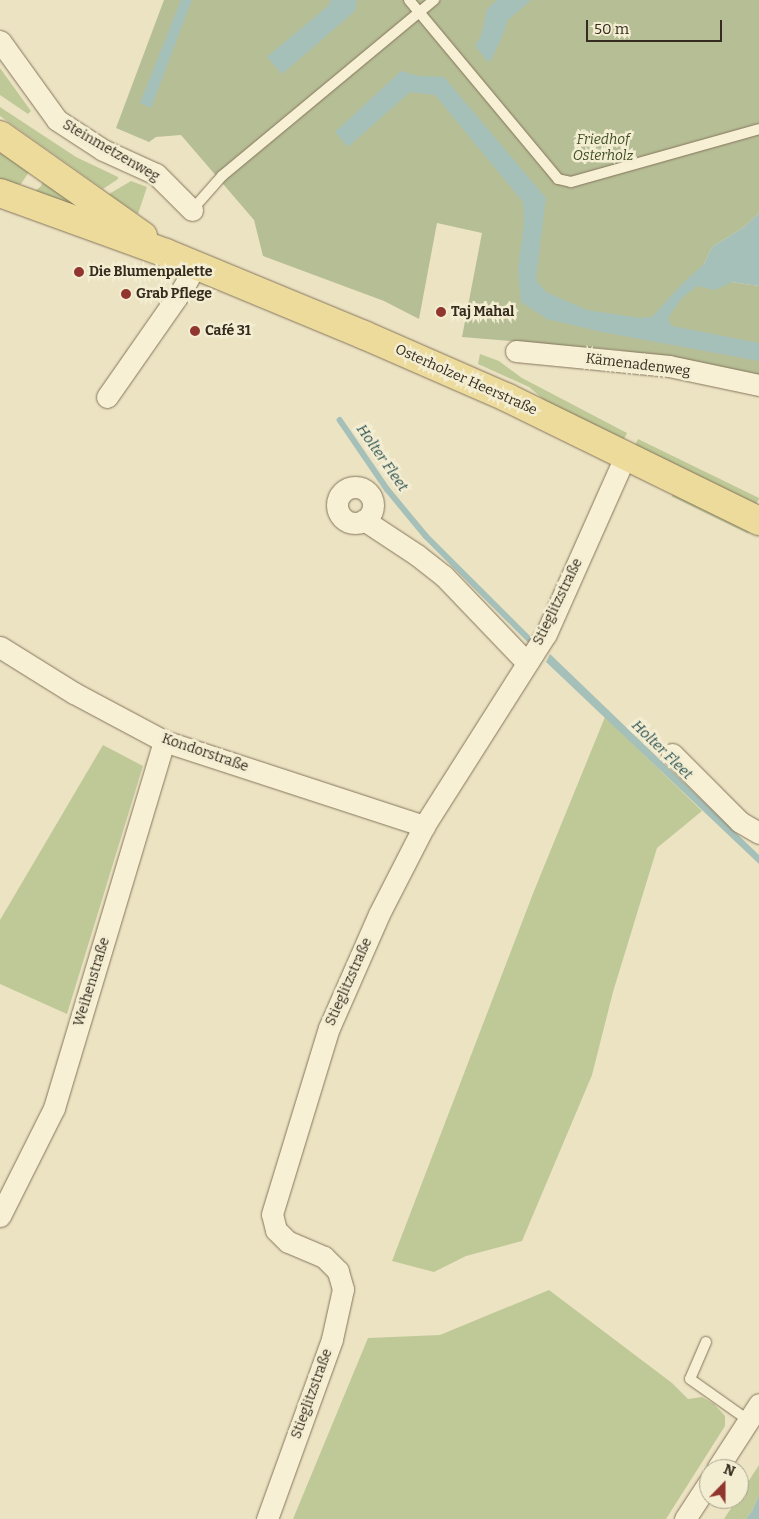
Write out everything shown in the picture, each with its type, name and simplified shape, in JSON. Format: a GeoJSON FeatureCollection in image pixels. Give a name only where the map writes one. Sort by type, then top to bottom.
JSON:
{"type":"FeatureCollection","features":[{"type":"Feature","properties":{"kind":"main road","name":"Osterholzer Heerstraße"},"geometry":{"type":"LineString","coordinates":[[0,135],[166,253]]}},
{"type":"Feature","properties":{"kind":"main road"},"geometry":{"type":"LineString","coordinates":[[7,196],[35,178],[40,162]]}},
{"type":"Feature","properties":{"kind":"main road","name":"Osterholzer Heerstraße"},"geometry":{"type":"LineString","coordinates":[[7,196],[196,265],[499,394],[626,454],[759,521]]}},
{"type":"Feature","properties":{"kind":"street","name":"Steinmetzenweg"},"geometry":{"type":"LineString","coordinates":[[0,41],[57,120],[103,150],[156,174],[192,210]]}},
{"type":"Feature","properties":{"kind":"street"},"geometry":{"type":"LineString","coordinates":[[107,397],[184,288],[196,265]]}},
{"type":"Feature","properties":{"kind":"street","name":"Kämenadenweg"},"geometry":{"type":"LineString","coordinates":[[516,351],[669,366],[759,385]]}},
{"type":"Feature","properties":{"kind":"street","name":"Stieglitzstraße"},"geometry":{"type":"LineString","coordinates":[[266,1519],[332,1339],[343,1289],[338,1271],[324,1257],[288,1242],[276,1230],[272,1214],[328,1028],[379,914],[424,826],[546,634],[626,454]]}},
{"type":"Feature","properties":{"kind":"street"},"geometry":{"type":"LineString","coordinates":[[364,520],[417,555],[444,576],[527,663]]}},
{"type":"Feature","properties":{"kind":"street","name":"Kondorstraße"},"geometry":{"type":"LineString","coordinates":[[0,647],[74,693],[164,741],[424,826]]}},
{"type":"Feature","properties":{"kind":"street","name":"Weihenstraße"},"geometry":{"type":"LineString","coordinates":[[0,1216],[54,1108],[164,741]]}},
{"type":"Feature","properties":{"kind":"street"},"geometry":{"type":"LineString","coordinates":[[672,754],[740,822],[759,830]]}},
{"type":"Feature","properties":{"kind":"street"},"geometry":{"type":"LineString","coordinates":[[723,1459],[754,1412]]}},
{"type":"Feature","properties":{"kind":"street"},"geometry":{"type":"LineString","coordinates":[[685,1519],[699,1497]]}},
{"type":"Feature","properties":{"kind":"lane"},"geometry":{"type":"LineString","coordinates":[[408,0],[558,180],[571,182],[759,129]]}},
{"type":"Feature","properties":{"kind":"lane"},"geometry":{"type":"LineString","coordinates":[[192,210],[222,176],[434,0]]}},
{"type":"Feature","properties":{"kind":"lane"},"geometry":{"type":"LineString","coordinates":[[706,1342],[690,1379],[754,1412]]}},
{"type":"Feature","properties":{"kind":"green space","name":"Friedhof Osterholz"},"geometry":{"type":"Polygon","coordinates":[[[164,0],[759,0],[759,213],[744,227],[712,247],[704,264],[732,282],[759,286],[759,375],[619,350],[462,337],[482,233],[437,223],[419,319],[384,301],[263,256],[254,220],[181,135],[156,137],[149,142],[116,128],[164,0]]]}},
{"type":"Feature","properties":{"kind":"green space"},"geometry":{"type":"Polygon","coordinates":[[[0,68],[31,111],[28,114],[0,95],[0,68]]]}},
{"type":"Feature","properties":{"kind":"green space"},"geometry":{"type":"Polygon","coordinates":[[[0,107],[76,157],[118,177],[118,179],[103,189],[0,116],[0,107]]]}},
{"type":"Feature","properties":{"kind":"green space"},"geometry":{"type":"Polygon","coordinates":[[[0,147],[29,172],[21,184],[10,184],[0,181],[0,147]]]}},
{"type":"Feature","properties":{"kind":"green space"},"geometry":{"type":"Polygon","coordinates":[[[45,177],[83,205],[77,213],[31,195],[41,186],[45,177]]]}},
{"type":"Feature","properties":{"kind":"green space"},"geometry":{"type":"Polygon","coordinates":[[[131,181],[147,187],[138,214],[109,194],[131,181]]]}},
{"type":"Feature","properties":{"kind":"green space"},"geometry":{"type":"Polygon","coordinates":[[[480,354],[499,361],[522,378],[627,433],[624,439],[550,405],[529,387],[478,364],[480,354]]]}},
{"type":"Feature","properties":{"kind":"green space"},"geometry":{"type":"Polygon","coordinates":[[[638,439],[759,498],[756,504],[635,445],[638,439]]]}},
{"type":"Feature","properties":{"kind":"green space"},"geometry":{"type":"Polygon","coordinates":[[[674,492],[750,529],[748,534],[672,496],[674,492]]]}},
{"type":"Feature","properties":{"kind":"green space"},"geometry":{"type":"Polygon","coordinates":[[[605,717],[702,811],[657,848],[613,992],[592,1075],[522,1241],[466,1256],[434,1272],[392,1261],[534,891],[605,717]]]}},
{"type":"Feature","properties":{"kind":"green space"},"geometry":{"type":"Polygon","coordinates":[[[103,745],[143,766],[67,1014],[0,984],[0,920],[103,745]]]}},
{"type":"Feature","properties":{"kind":"green space"},"geometry":{"type":"Polygon","coordinates":[[[549,1290],[672,1383],[688,1399],[702,1397],[714,1404],[725,1416],[725,1426],[704,1459],[699,1459],[699,1467],[666,1519],[293,1519],[368,1338],[440,1335],[549,1290]]]}},
{"type":"Feature","properties":{"kind":"green space"},"geometry":{"type":"Polygon","coordinates":[[[759,1465],[759,1495],[752,1511],[746,1519],[724,1519],[730,1509],[749,1509],[749,1480],[759,1465]]]}},
{"type":"Feature","properties":{"kind":"water"},"geometry":{"type":"Polygon","coordinates":[[[181,0],[192,0],[151,108],[140,103],[181,0]]]}},
{"type":"Feature","properties":{"kind":"water"},"geometry":{"type":"Polygon","coordinates":[[[331,0],[357,0],[355,11],[282,74],[267,57],[329,5],[331,0]]]}},
{"type":"Feature","properties":{"kind":"water"},"geometry":{"type":"Polygon","coordinates":[[[497,0],[531,0],[508,20],[502,37],[491,60],[488,62],[475,46],[481,36],[487,9],[497,0]]]}},
{"type":"Feature","properties":{"kind":"water"},"geometry":{"type":"Polygon","coordinates":[[[401,71],[418,76],[444,77],[546,198],[536,280],[546,292],[587,310],[640,318],[652,317],[682,284],[704,264],[712,247],[744,227],[759,213],[759,286],[732,282],[715,290],[697,286],[681,299],[668,318],[672,326],[759,343],[759,361],[602,332],[547,319],[521,302],[518,269],[524,223],[523,202],[435,95],[410,92],[348,147],[335,132],[401,71]]]}},
{"type":"Feature","properties":{"kind":"water"},"geometry":{"type":"Polygon","coordinates":[[[550,654],[759,855],[759,864],[546,662],[550,654]]]}},
{"type":"Feature","properties":{"kind":"water"},"geometry":{"type":"Polygon","coordinates":[[[759,1495],[759,1519],[746,1519],[752,1511],[759,1495]]]}},
{"type":"Feature","properties":{"kind":"waterway","name":"Holter Fleet"},"geometry":{"type":"LineString","coordinates":[[340,420],[388,490],[426,536],[530,640]]}},
{"type":"Feature","properties":{"kind":"place","name":"Die Blumenpalette"},"geometry":{"type":"Point","coordinates":[79,272]}},
{"type":"Feature","properties":{"kind":"place","name":"Grab Pflege"},"geometry":{"type":"Point","coordinates":[126,294]}},
{"type":"Feature","properties":{"kind":"place","name":"Taj Mahal"},"geometry":{"type":"Point","coordinates":[441,312]}},
{"type":"Feature","properties":{"kind":"place","name":"Café 31"},"geometry":{"type":"Point","coordinates":[195,331]}}]}
